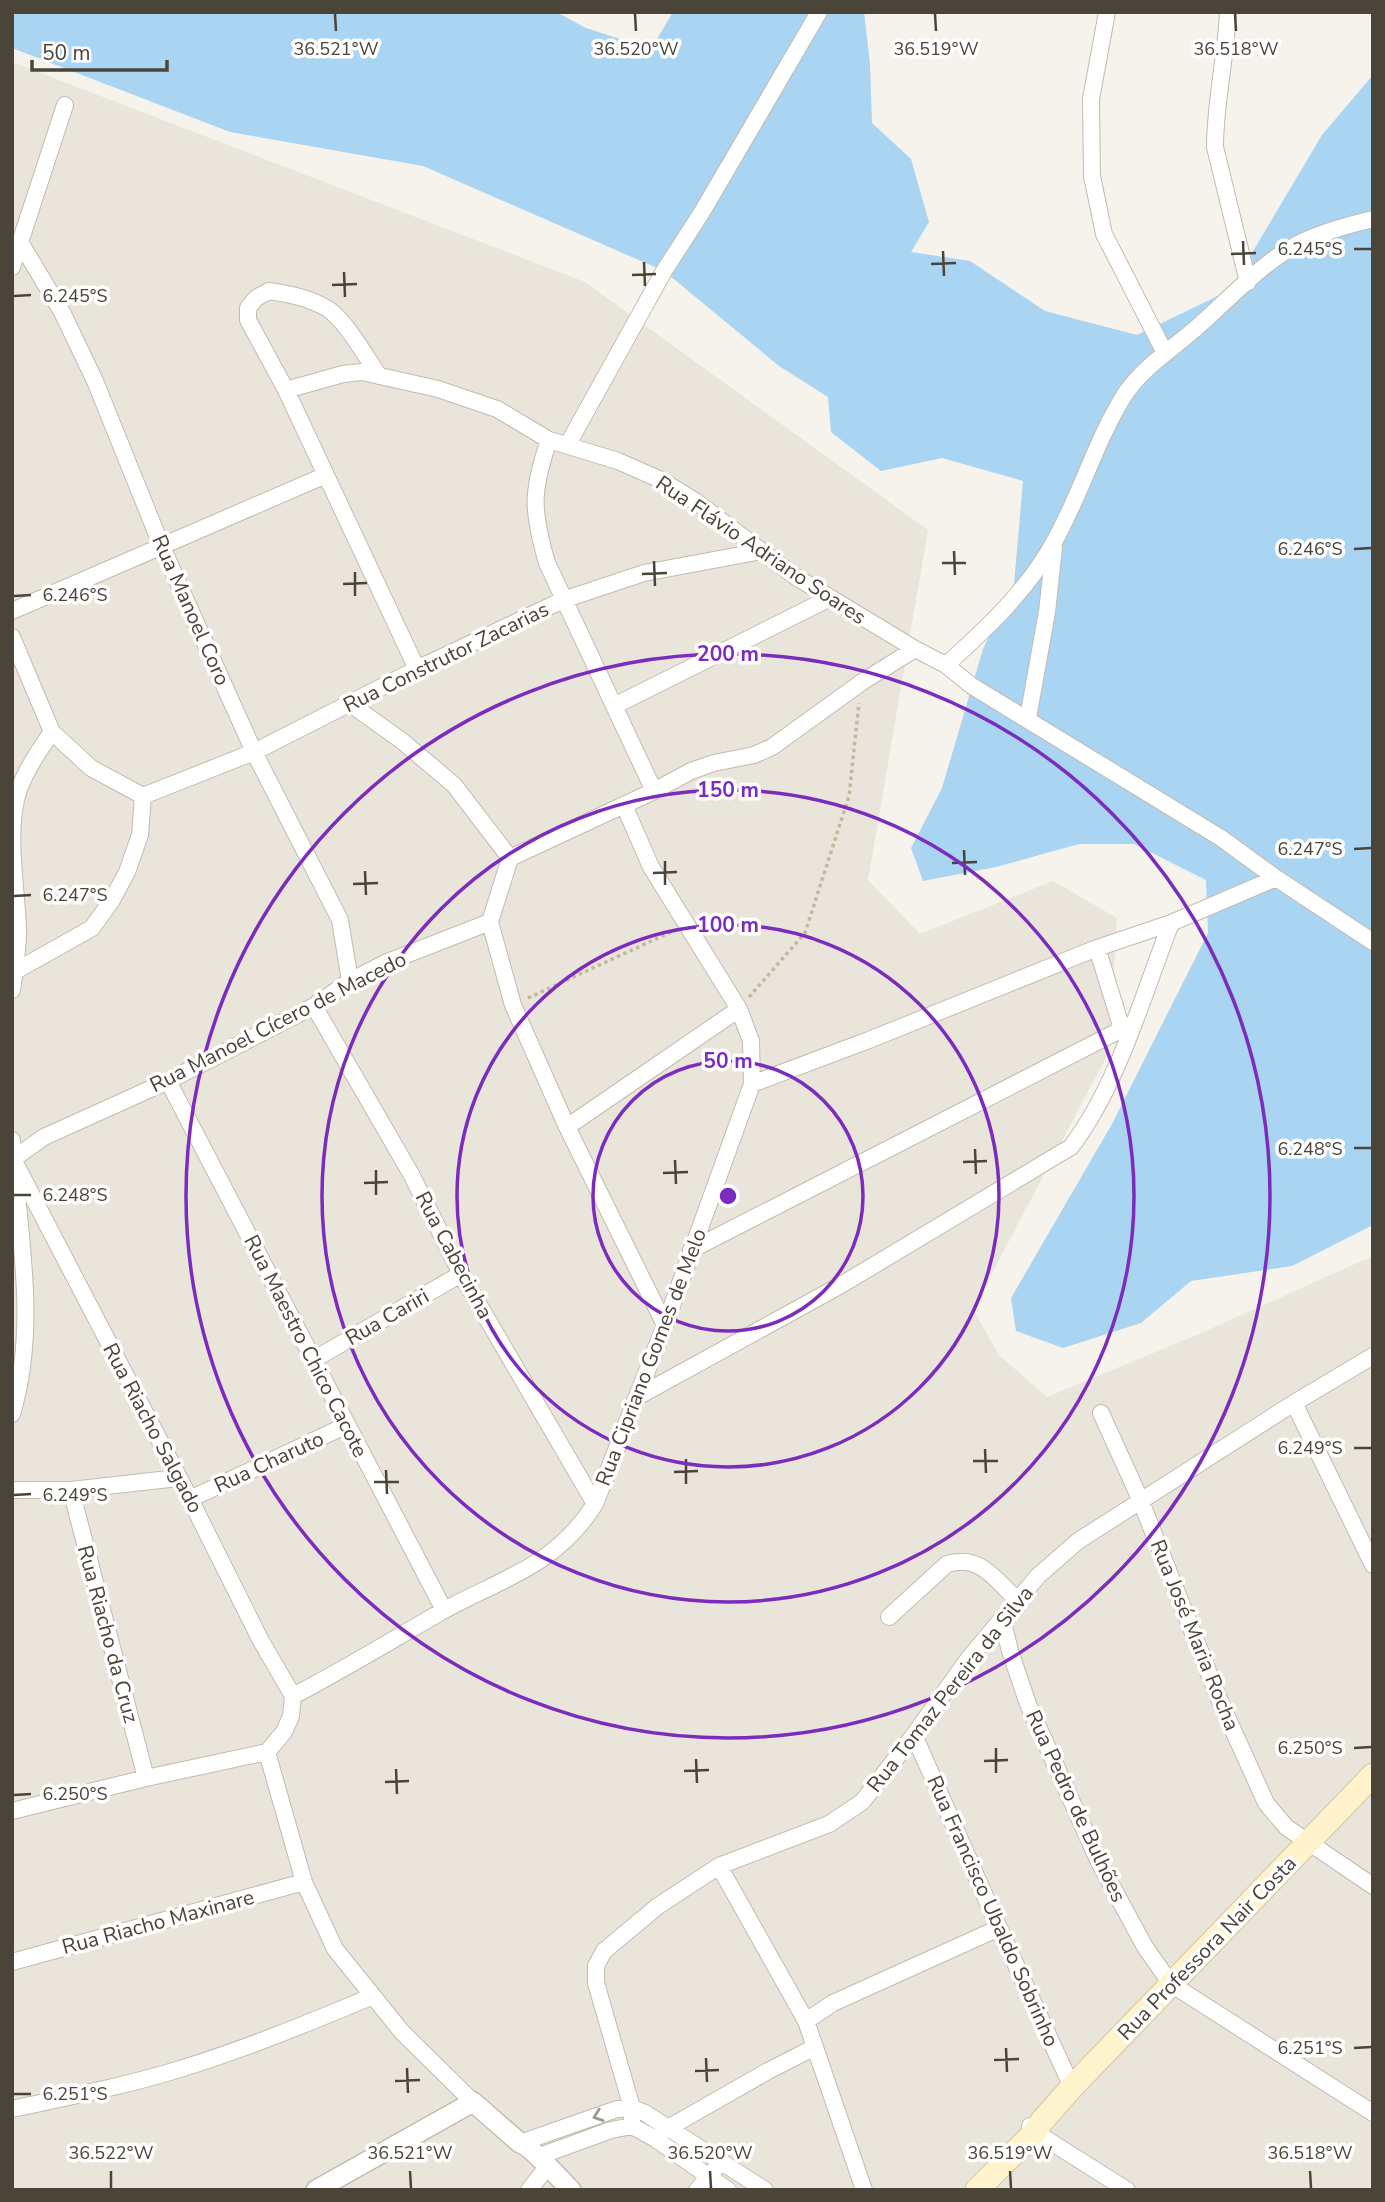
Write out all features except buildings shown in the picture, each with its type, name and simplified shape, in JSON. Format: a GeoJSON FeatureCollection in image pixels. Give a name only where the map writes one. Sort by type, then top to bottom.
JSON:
{"type":"FeatureCollection","features":[{"type":"Feature","properties":{"kind":"main road","name":"Rua Professora Nair Costa"},"geometry":{"type":"LineString","coordinates":[[977,2190],[1373,1775]]}},
{"type":"Feature","properties":{"kind":"main road","name":"Rua Professora Nair Costa"},"geometry":{"type":"LineString","coordinates":[[959,2190],[1000,2147],[1035,2127]]}},
{"type":"Feature","properties":{"kind":"street"},"geometry":{"type":"LineString","coordinates":[[568,444],[664,271],[819,12]]}},
{"type":"Feature","properties":{"kind":"street"},"geometry":{"type":"LineString","coordinates":[[1107,12],[1091,99],[1092,176],[1104,234],[1166,353]]}},
{"type":"Feature","properties":{"kind":"street"},"geometry":{"type":"LineString","coordinates":[[1228,12],[1227,51],[1215,126],[1215,147],[1248,282]]}},
{"type":"Feature","properties":{"kind":"street"},"geometry":{"type":"LineString","coordinates":[[12,267],[65,105]]}},
{"type":"Feature","properties":{"kind":"street"},"geometry":{"type":"LineString","coordinates":[[946,665],[998,618],[1037,571],[1083,483],[1107,426],[1142,372],[1270,262],[1300,243],[1336,228],[1373,219]]}},
{"type":"Feature","properties":{"kind":"street","name":"Rua Manoel Coro"},"geometry":{"type":"LineString","coordinates":[[19,242],[62,312],[95,381],[162,547],[254,752],[340,920],[350,981]]}},
{"type":"Feature","properties":{"kind":"street"},"geometry":{"type":"LineString","coordinates":[[379,376],[354,338],[330,310],[299,296],[269,291],[256,298],[248,308],[248,320],[286,390],[417,669]]}},
{"type":"Feature","properties":{"kind":"street","name":"Rua Flávio Adriano Soares"},"geometry":{"type":"LineString","coordinates":[[286,390],[343,374],[362,372],[438,389],[497,409],[549,440],[618,461],[661,480],[695,501],[830,598],[946,665],[972,685],[1097,764],[1221,838],[1373,942]]}},
{"type":"Feature","properties":{"kind":"street"},"geometry":{"type":"LineString","coordinates":[[549,440],[541,462],[534,499],[537,527],[544,551],[564,600],[654,791]]}},
{"type":"Feature","properties":{"kind":"street"},"geometry":{"type":"LineString","coordinates":[[12,611],[326,475]]}},
{"type":"Feature","properties":{"kind":"street"},"geometry":{"type":"LineString","coordinates":[[1028,718],[1047,612],[1055,541]]}},
{"type":"Feature","properties":{"kind":"street","name":"Rua Construtor Zacarias"},"geometry":{"type":"LineString","coordinates":[[143,796],[254,752],[417,669],[564,600],[644,573],[761,551]]}},
{"type":"Feature","properties":{"kind":"street"},"geometry":{"type":"LineString","coordinates":[[614,706],[830,598]]}},
{"type":"Feature","properties":{"kind":"street"},"geometry":{"type":"LineString","coordinates":[[12,637],[52,732],[91,768],[143,796],[140,835],[127,872],[112,901],[92,928],[14,971]]}},
{"type":"Feature","properties":{"kind":"street"},"geometry":{"type":"LineString","coordinates":[[665,1325],[567,1127],[513,1005],[491,922],[510,858],[702,767],[754,755],[772,747],[862,682],[915,649]]}},
{"type":"Feature","properties":{"kind":"street"},"geometry":{"type":"LineString","coordinates":[[349,703],[402,741],[454,785],[510,858]]}},
{"type":"Feature","properties":{"kind":"street"},"geometry":{"type":"LineString","coordinates":[[12,990],[18,931],[13,879],[13,833],[19,791],[33,760],[52,732]]}},
{"type":"Feature","properties":{"kind":"street","name":"Rua Cipriano Gomes de Melo"},"geometry":{"type":"LineString","coordinates":[[292,1696],[444,1610],[535,1565],[565,1543],[581,1526],[595,1504],[665,1325],[752,1084],[751,1041],[739,1009],[651,867],[624,805]]}},
{"type":"Feature","properties":{"kind":"street"},"geometry":{"type":"LineString","coordinates":[[752,1084],[1097,948],[1171,923],[1276,878]]}},
{"type":"Feature","properties":{"kind":"street","name":"Rua Manoel Cícero de Macedo"},"geometry":{"type":"LineString","coordinates":[[13,1159],[44,1137],[167,1080],[314,1006],[350,981],[385,963],[491,922]]}},
{"type":"Feature","properties":{"kind":"street"},"geometry":{"type":"LineString","coordinates":[[637,1397],[841,1285],[1071,1147],[1090,1122],[1112,1076],[1127,1026],[1171,923]]}},
{"type":"Feature","properties":{"kind":"street"},"geometry":{"type":"LineString","coordinates":[[1097,948],[1127,1026]]}},
{"type":"Feature","properties":{"kind":"street","name":"Rua Cabecinha"},"geometry":{"type":"LineString","coordinates":[[314,1006],[411,1174],[461,1274],[595,1504]]}},
{"type":"Feature","properties":{"kind":"street"},"geometry":{"type":"LineString","coordinates":[[567,1127],[739,1009]]}},
{"type":"Feature","properties":{"kind":"street"},"geometry":{"type":"LineString","coordinates":[[691,1250],[1127,1026]]}},
{"type":"Feature","properties":{"kind":"street","name":"Rua Maestro Chico Cacote"},"geometry":{"type":"LineString","coordinates":[[167,1080],[444,1610]]}},
{"type":"Feature","properties":{"kind":"street"},"geometry":{"type":"LineString","coordinates":[[12,1140],[27,1308],[20,1387],[12,1414]]}},
{"type":"Feature","properties":{"kind":"street","name":"Rua Riacho Salgado"},"geometry":{"type":"LineString","coordinates":[[13,1159],[261,1641],[292,1696]]}},
{"type":"Feature","properties":{"kind":"street","name":"Rua Cariri"},"geometry":{"type":"LineString","coordinates":[[313,1360],[461,1274]]}},
{"type":"Feature","properties":{"kind":"street","name":"Rua Tomaz Pereira da Silva"},"geometry":{"type":"LineString","coordinates":[[632,2108],[596,1983],[596,1966],[604,1951],[658,1906],[719,1866],[829,1824],[862,1802],[1002,1618],[1038,1576],[1078,1541],[1140,1499],[1373,1356]]}},
{"type":"Feature","properties":{"kind":"street"},"geometry":{"type":"LineString","coordinates":[[1294,1403],[1373,1565]]}},
{"type":"Feature","properties":{"kind":"street","name":"Rua José Maria Rocha"},"geometry":{"type":"LineString","coordinates":[[1101,1413],[1140,1499],[1219,1699],[1266,1802],[1286,1827],[1373,1886]]}},
{"type":"Feature","properties":{"kind":"street","name":"Rua Charuto"},"geometry":{"type":"LineString","coordinates":[[190,1499],[347,1425]]}},
{"type":"Feature","properties":{"kind":"street"},"geometry":{"type":"LineString","coordinates":[[12,1490],[71,1490],[177,1478]]}},
{"type":"Feature","properties":{"kind":"street","name":"Rua Riacho da Cruz"},"geometry":{"type":"LineString","coordinates":[[71,1490],[146,1778]]}},
{"type":"Feature","properties":{"kind":"street"},"geometry":{"type":"LineString","coordinates":[[889,1617],[947,1564],[959,1560],[978,1564],[1017,1600]]}},
{"type":"Feature","properties":{"kind":"street","name":"Rua Pedro de Bulhões"},"geometry":{"type":"LineString","coordinates":[[1002,1618],[1028,1704],[1099,1862],[1145,1947],[1171,1984]]}},
{"type":"Feature","properties":{"kind":"street"},"geometry":{"type":"LineString","coordinates":[[12,1811],[267,1752],[284,1732],[290,1716],[292,1696]]}},
{"type":"Feature","properties":{"kind":"street","name":"Rua Francisco Ubaldo Sobrinho"},"geometry":{"type":"LineString","coordinates":[[914,1735],[1073,2087]]}},
{"type":"Feature","properties":{"kind":"street"},"geometry":{"type":"LineString","coordinates":[[267,1752],[304,1882],[335,1949],[371,1997],[402,2032],[473,2102],[520,2143],[528,2146],[571,2190]]}},
{"type":"Feature","properties":{"kind":"street"},"geometry":{"type":"LineString","coordinates":[[719,1866],[806,2021],[864,2190]]}},
{"type":"Feature","properties":{"kind":"street","name":"Rua Riacho Maxinare"},"geometry":{"type":"LineString","coordinates":[[12,1962],[304,1882]]}},
{"type":"Feature","properties":{"kind":"street"},"geometry":{"type":"LineString","coordinates":[[806,2021],[833,2003],[999,1928]]}},
{"type":"Feature","properties":{"kind":"street"},"geometry":{"type":"LineString","coordinates":[[1171,1984],[1373,2113]]}},
{"type":"Feature","properties":{"kind":"street"},"geometry":{"type":"LineString","coordinates":[[12,2109],[180,2069],[286,2033],[371,1997]]}},
{"type":"Feature","properties":{"kind":"street"},"geometry":{"type":"LineString","coordinates":[[654,2138],[667,2126],[815,2047]]}},
{"type":"Feature","properties":{"kind":"street"},"geometry":{"type":"LineString","coordinates":[[316,2190],[473,2102]]}},
{"type":"Feature","properties":{"kind":"street"},"geometry":{"type":"LineString","coordinates":[[632,2108],[632,2126]]}},
{"type":"Feature","properties":{"kind":"street"},"geometry":{"type":"LineString","coordinates":[[520,2143],[617,2109],[632,2108],[667,2126],[765,2190]]}},
{"type":"Feature","properties":{"kind":"street"},"geometry":{"type":"LineString","coordinates":[[529,2190],[542,2162],[611,2130],[632,2126],[654,2138],[728,2190]]}},
{"type":"Feature","properties":{"kind":"street"},"geometry":{"type":"LineString","coordinates":[[1035,2127],[1127,2190]]}},
{"type":"Feature","properties":{"kind":"street"},"geometry":{"type":"LineString","coordinates":[[697,2190],[721,2161]]}},
{"type":"Feature","properties":{"kind":"path"},"geometry":{"type":"LineString","coordinates":[[739,1009],[804,933],[849,796],[862,682]]}},
{"type":"Feature","properties":{"kind":"path"},"geometry":{"type":"LineString","coordinates":[[513,1005],[686,925]]}},
{"type":"Feature","properties":{"kind":"shaded area"},"geometry":{"type":"Polygon","coordinates":[[[12,62],[585,282],[928,530],[868,880],[920,934],[1053,881],[1117,918],[1109,1052],[973,1309],[999,1355],[1047,1397],[1199,1334],[1373,1256],[1373,2190],[12,2190],[12,62]]]}},
{"type":"Feature","properties":{"kind":"water"},"geometry":{"type":"Polygon","coordinates":[[[12,12],[556,12],[586,28],[651,49],[673,12],[864,12],[870,64],[872,123],[911,159],[929,222],[911,252],[970,261],[1045,311],[1137,335],[1230,290],[1322,135],[1373,75],[1373,1225],[1292,1266],[1191,1281],[1141,1323],[1063,1348],[1016,1331],[1011,1298],[1112,1124],[1208,933],[1206,880],[1134,844],[1079,844],[996,867],[923,881],[911,848],[942,788],[983,649],[1014,584],[1023,481],[942,458],[881,471],[831,432],[828,397],[779,366],[664,271],[423,166],[230,132],[12,48],[12,12]]]}}]}
